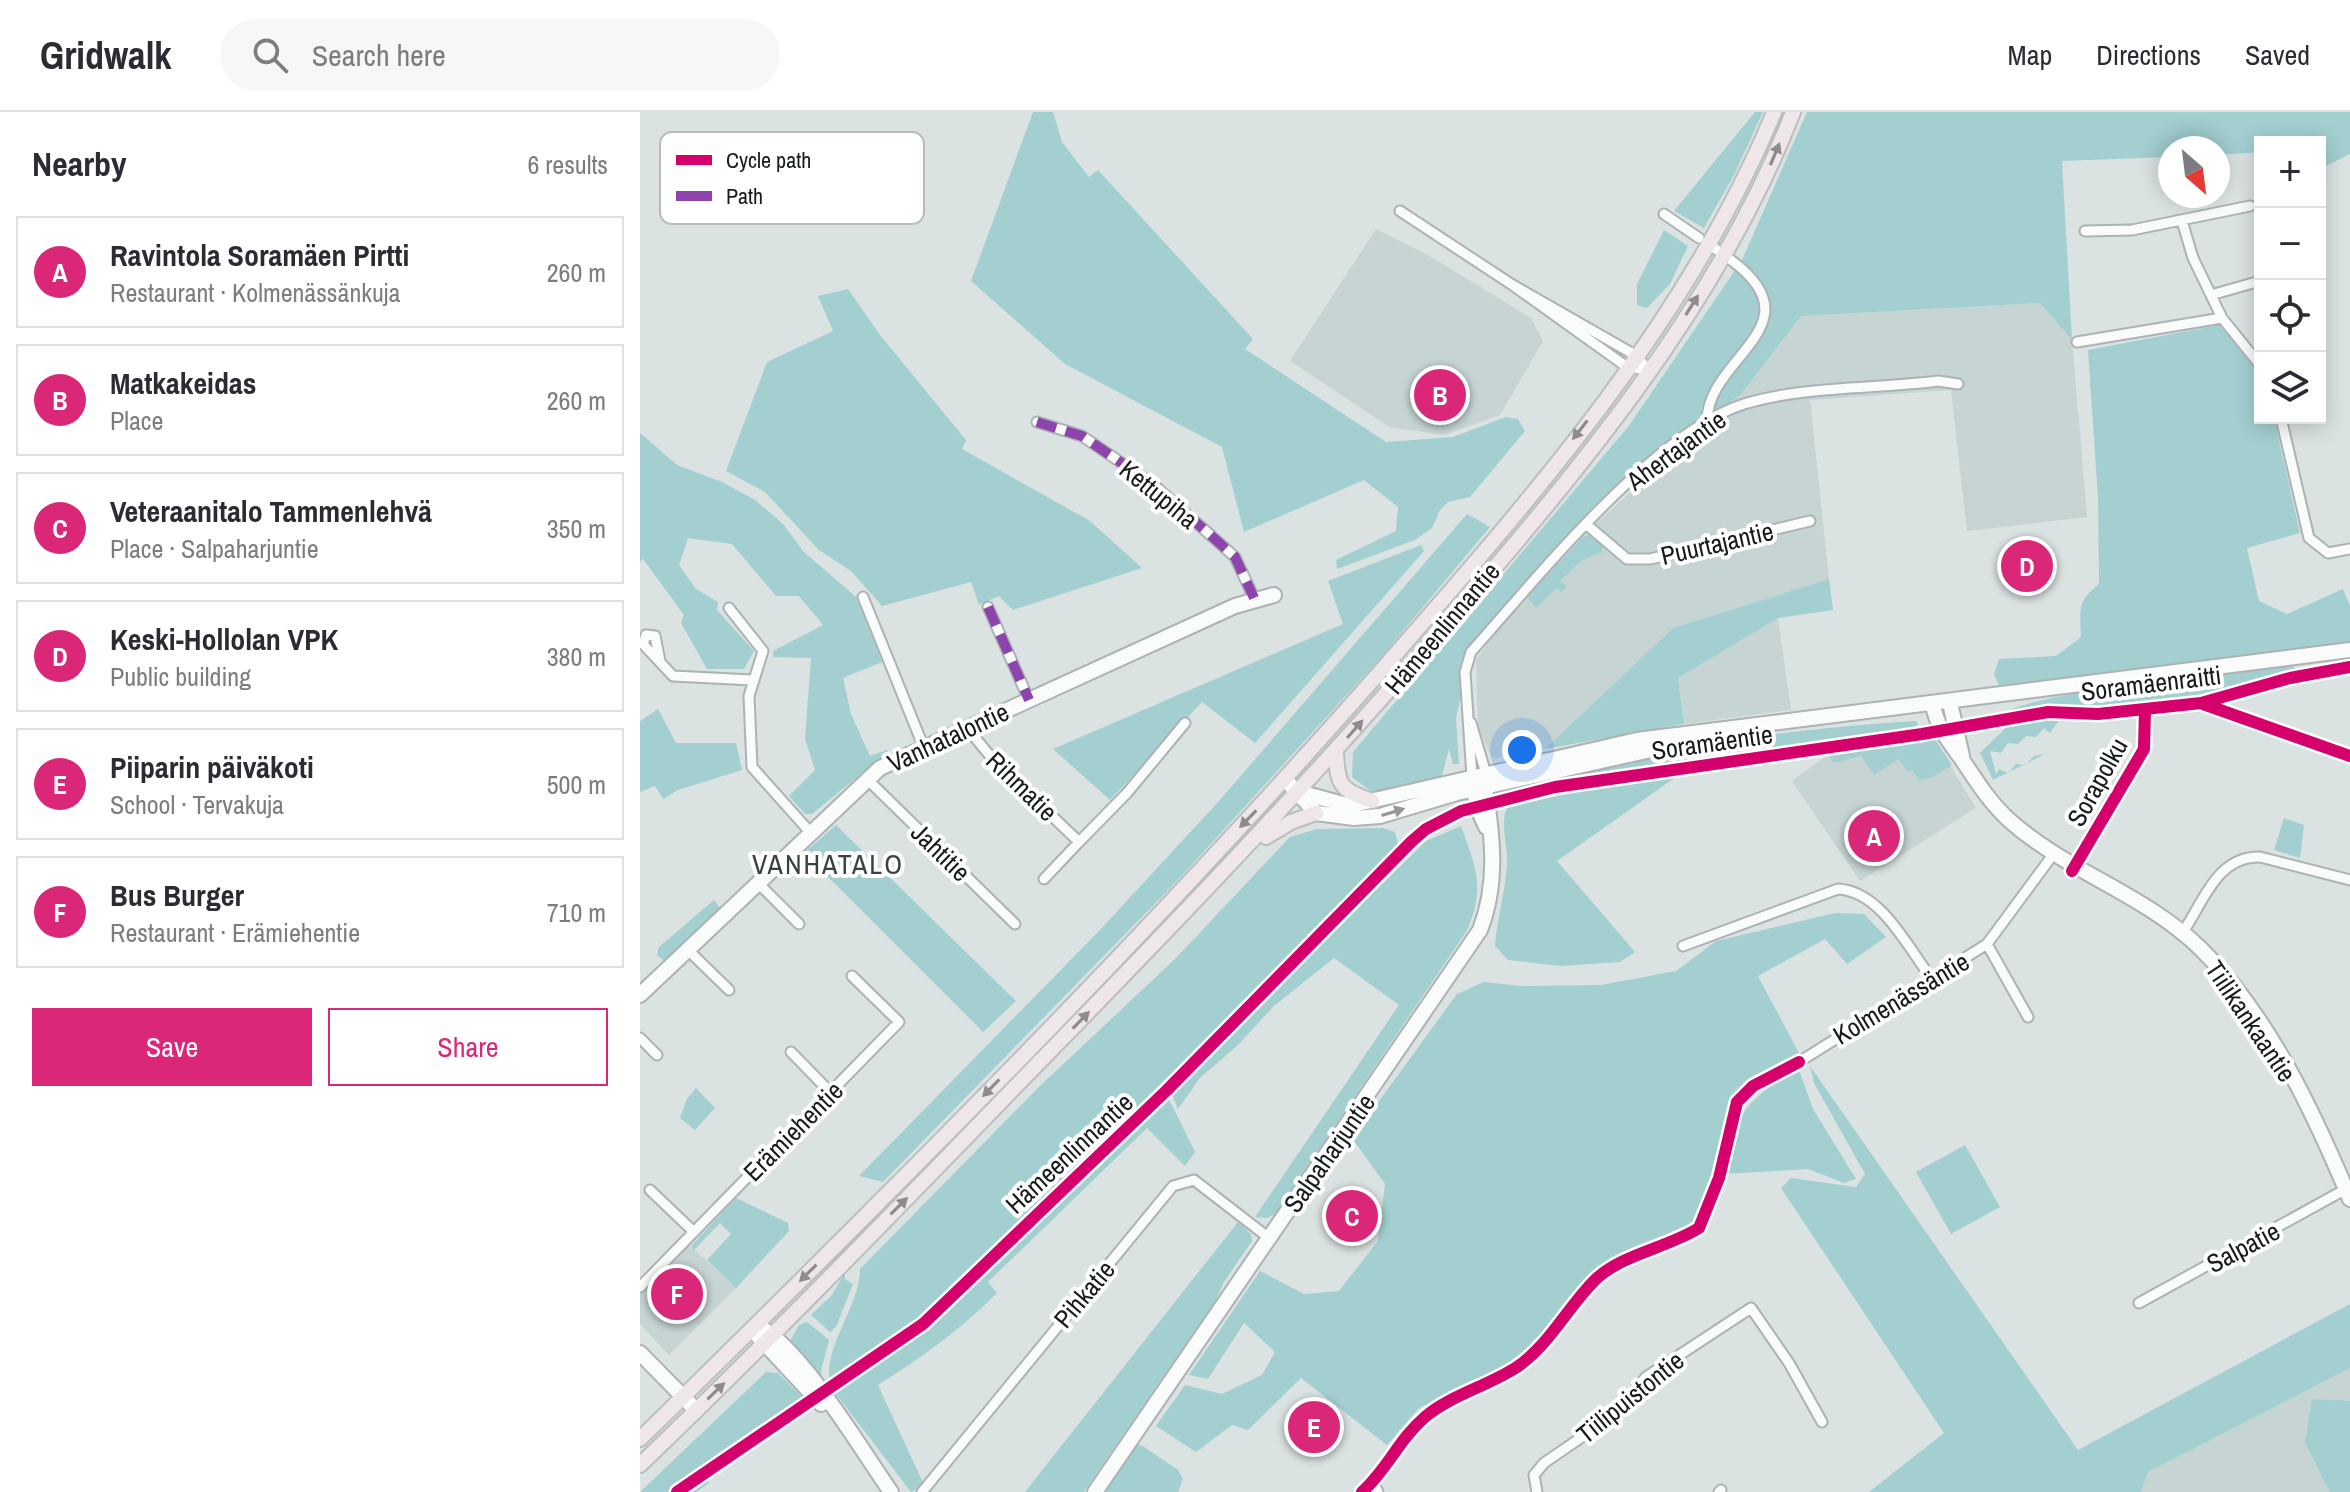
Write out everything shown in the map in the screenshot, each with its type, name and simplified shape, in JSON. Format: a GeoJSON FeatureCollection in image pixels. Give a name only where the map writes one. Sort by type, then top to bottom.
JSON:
{"type":"FeatureCollection","features":[{"type":"Feature","properties":{"kind":"main road","name":"Hämeenlinnantie"},"geometry":{"type":"LineString","coordinates":[[640,1439],[941,1140],[1285,779],[1437,607],[1554,465],[1631,361],[1693,267],[1742,182],[1774,112]]}},
{"type":"Feature","properties":{"kind":"main road","name":"Hämeenlinnantie"},"geometry":{"type":"LineString","coordinates":[[640,1465],[768,1340],[1243,854],[1336,751],[1548,501],[1649,370],[1695,302],[1756,195],[1793,112]]}},
{"type":"Feature","properties":{"kind":"main road"},"geometry":{"type":"LineString","coordinates":[[1336,751],[1340,783],[1347,792],[1372,801]]}},
{"type":"Feature","properties":{"kind":"main road"},"geometry":{"type":"LineString","coordinates":[[1243,854],[1276,830],[1316,813]]}},
{"type":"Feature","properties":{"kind":"street"},"geometry":{"type":"LineString","coordinates":[[2085,231],[2132,230],[2250,206]]}},
{"type":"Feature","properties":{"kind":"street"},"geometry":{"type":"LineString","coordinates":[[1400,211],[1649,370]]}},
{"type":"Feature","properties":{"kind":"street"},"geometry":{"type":"LineString","coordinates":[[1664,214],[1699,238]]}},
{"type":"Feature","properties":{"kind":"street"},"geometry":{"type":"LineString","coordinates":[[2182,221],[2222,318],[2254,358]]}},
{"type":"Feature","properties":{"kind":"street"},"geometry":{"type":"LineString","coordinates":[[1707,420],[1710,395],[1755,341],[1764,313],[1759,288],[1752,277],[1731,260]]}},
{"type":"Feature","properties":{"kind":"street"},"geometry":{"type":"LineString","coordinates":[[2211,295],[2254,283]]}},
{"type":"Feature","properties":{"kind":"street"},"geometry":{"type":"LineString","coordinates":[[1511,284],[1649,370]]}},
{"type":"Feature","properties":{"kind":"street"},"geometry":{"type":"LineString","coordinates":[[2077,342],[2222,318]]}},
{"type":"Feature","properties":{"kind":"street","name":"Ahertajantie"},"geometry":{"type":"LineString","coordinates":[[1480,783],[1466,708],[1465,672],[1471,652],[1642,468],[1707,420],[1768,398],[1938,381],[1958,384]]}},
{"type":"Feature","properties":{"kind":"street","name":"Kettupiha"},"geometry":{"type":"LineString","coordinates":[[1037,422],[1082,436],[1154,485],[1235,557],[1254,598]]}},
{"type":"Feature","properties":{"kind":"street"},"geometry":{"type":"LineString","coordinates":[[2282,424],[2309,538],[2328,553],[2350,549]]}},
{"type":"Feature","properties":{"kind":"street","name":"Puurtajantie"},"geometry":{"type":"LineString","coordinates":[[1587,525],[1627,559],[1650,559],[1810,521]]}},
{"type":"Feature","properties":{"kind":"street","name":"Vanhatalontie"},"geometry":{"type":"LineString","coordinates":[[640,995],[880,768],[1254,598],[1274,595]]}},
{"type":"Feature","properties":{"kind":"street"},"geometry":{"type":"LineString","coordinates":[[863,597],[924,748]]}},
{"type":"Feature","properties":{"kind":"street"},"geometry":{"type":"LineString","coordinates":[[988,607],[1029,700]]}},
{"type":"Feature","properties":{"kind":"street"},"geometry":{"type":"LineString","coordinates":[[729,608],[763,651],[752,680],[752,767],[810,832]]}},
{"type":"Feature","properties":{"kind":"street","name":"Soramäentie"},"geometry":{"type":"LineString","coordinates":[[1299,792],[1343,804],[1372,801],[1480,783],[1735,730],[1867,713],[1916,702],[1933,705],[1950,703],[2350,650]]}},
{"type":"Feature","properties":{"kind":"street"},"geometry":{"type":"LineString","coordinates":[[660,661],[680,679],[752,680]]}},
{"type":"Feature","properties":{"kind":"street","name":"Tiilikankaantie"},"geometry":{"type":"LineString","coordinates":[[1950,703],[1963,761]]}},
{"type":"Feature","properties":{"kind":"street","name":"Tiilikankaantie"},"geometry":{"type":"LineString","coordinates":[[1933,705],[1940,730],[1998,810],[2055,852],[2147,906],[2183,932],[2218,967],[2251,1011],[2302,1097],[2348,1194]]}},
{"type":"Feature","properties":{"kind":"street","name":"Ahertajantie"},"geometry":{"type":"LineString","coordinates":[[1466,708],[1480,783]]}},
{"type":"Feature","properties":{"kind":"street","name":"Rihmatie"},"geometry":{"type":"LineString","coordinates":[[1044,879],[1136,783],[1185,723]]}},
{"type":"Feature","properties":{"kind":"street","name":"Rihmatie"},"geometry":{"type":"LineString","coordinates":[[967,728],[991,757],[1079,842]]}},
{"type":"Feature","properties":{"kind":"street","name":"Jahtitie"},"geometry":{"type":"LineString","coordinates":[[867,779],[1015,924]]}},
{"type":"Feature","properties":{"kind":"street","name":"Soramäentie"},"geometry":{"type":"LineString","coordinates":[[1285,779],[1299,792],[1308,808],[1316,813],[1354,818],[1380,816],[1480,783]]}},
{"type":"Feature","properties":{"kind":"street","name":"Salpaharjuntie"},"geometry":{"type":"LineString","coordinates":[[1095,1492],[1480,930],[1492,894],[1489,835],[1477,807],[1480,783]]}},
{"type":"Feature","properties":{"kind":"street","name":"Kolmenässäntie"},"geometry":{"type":"LineString","coordinates":[[1799,1062],[1987,944],[2055,852]]}},
{"type":"Feature","properties":{"kind":"street"},"geometry":{"type":"LineString","coordinates":[[2183,932],[2222,868],[2245,857],[2260,857],[2350,880]]}},
{"type":"Feature","properties":{"kind":"street"},"geometry":{"type":"LineString","coordinates":[[758,883],[799,924]]}},
{"type":"Feature","properties":{"kind":"street"},"geometry":{"type":"LineString","coordinates":[[1683,946],[1838,889],[1853,890],[1880,910],[1932,979]]}},
{"type":"Feature","properties":{"kind":"street"},"geometry":{"type":"LineString","coordinates":[[1987,944],[2028,1017]]}},
{"type":"Feature","properties":{"kind":"street"},"geometry":{"type":"LineString","coordinates":[[688,950],[729,990]]}},
{"type":"Feature","properties":{"kind":"street","name":"Erämiehentie"},"geometry":{"type":"LineString","coordinates":[[640,1287],[899,1022],[852,976]]}},
{"type":"Feature","properties":{"kind":"street"},"geometry":{"type":"LineString","coordinates":[[640,1038],[657,1055]]}},
{"type":"Feature","properties":{"kind":"street"},"geometry":{"type":"LineString","coordinates":[[791,1052],[831,1093]]}},
{"type":"Feature","properties":{"kind":"street","name":"Pihkatie"},"geometry":{"type":"LineString","coordinates":[[922,1492],[1173,1186],[1194,1180],[1269,1238]]}},
{"type":"Feature","properties":{"kind":"street"},"geometry":{"type":"LineString","coordinates":[[650,1190],[694,1232]]}},
{"type":"Feature","properties":{"kind":"street","name":"Salpatie"},"geometry":{"type":"LineString","coordinates":[[2139,1303],[2348,1194]]}},
{"type":"Feature","properties":{"kind":"street","name":"Tiilipuistontie"},"geometry":{"type":"LineString","coordinates":[[1537,1492],[1534,1475],[1544,1463],[1606,1422],[1646,1377],[1751,1308],[1789,1363],[1822,1422]]}},
{"type":"Feature","properties":{"kind":"street"},"geometry":{"type":"LineString","coordinates":[[755,1327],[850,1433],[891,1492]]}},
{"type":"Feature","properties":{"kind":"street"},"geometry":{"type":"LineString","coordinates":[[640,1353],[696,1410]]}},
{"type":"Feature","properties":{"kind":"shaded area"},"geometry":{"type":"Polygon","coordinates":[[[1033,112],[1053,112],[1062,142],[1089,177],[1098,170],[1253,339],[1245,349],[1386,442],[1453,437],[1506,417],[1518,419],[1525,431],[1470,497],[1448,502],[1440,510],[1432,528],[1415,540],[1337,569],[1336,560],[1396,531],[1398,507],[1364,480],[1244,532],[1222,447],[1065,364],[971,281],[1033,112]]]}},
{"type":"Feature","properties":{"kind":"shaded area"},"geometry":{"type":"Polygon","coordinates":[[[1755,112],[1763,112],[1734,175],[1704,228],[1674,211],[1755,112]]]}},
{"type":"Feature","properties":{"kind":"shaded area"},"geometry":{"type":"Polygon","coordinates":[[[1807,112],[2350,112],[2350,154],[2326,166],[2326,136],[2254,136],[2254,152],[2230,154],[2230,136],[2158,136],[2158,157],[2062,161],[2072,340],[2040,303],[1801,316],[1740,395],[1632,469],[1471,651],[1456,718],[1459,764],[1453,764],[1449,749],[1440,783],[1381,799],[1352,777],[1353,752],[1628,427],[1742,260],[1807,112]]]}},
{"type":"Feature","properties":{"kind":"shaded area"},"geometry":{"type":"Polygon","coordinates":[[[1376,229],[1428,255],[1531,318],[1543,341],[1500,415],[1444,435],[1389,427],[1290,361],[1376,229]]]}},
{"type":"Feature","properties":{"kind":"shaded area"},"geometry":{"type":"Polygon","coordinates":[[[1664,230],[1688,246],[1670,284],[1647,308],[1637,305],[1637,284],[1664,230]]]}},
{"type":"Feature","properties":{"kind":"shaded area"},"geometry":{"type":"Polygon","coordinates":[[[848,289],[880,335],[966,440],[962,449],[1090,521],[1142,568],[1013,610],[999,596],[979,605],[971,582],[882,606],[851,571],[819,550],[765,492],[726,471],[767,362],[833,331],[818,296],[848,289]]]}},
{"type":"Feature","properties":{"kind":"shaded area"},"geometry":{"type":"Polygon","coordinates":[[[2040,303],[2072,340],[2087,517],[1967,531],[1951,390],[1810,400],[1829,579],[1673,628],[1545,749],[1492,759],[1478,727],[1476,660],[1510,613],[1595,524],[1670,457],[1801,316],[2040,303]]]}},
{"type":"Feature","properties":{"kind":"shaded area"},"geometry":{"type":"Polygon","coordinates":[[[2219,325],[2248,357],[2254,368],[2254,424],[2275,424],[2300,533],[2247,548],[2259,601],[2287,614],[2343,589],[2350,606],[2350,643],[2000,687],[1994,675],[1999,659],[2056,656],[2081,637],[2083,601],[2099,584],[2098,498],[2088,350],[2219,325]]]}},
{"type":"Feature","properties":{"kind":"shaded area"},"geometry":{"type":"Polygon","coordinates":[[[640,433],[677,465],[722,482],[755,500],[783,524],[804,552],[856,597],[882,662],[843,678],[851,714],[870,756],[887,750],[891,755],[873,764],[812,814],[805,814],[789,796],[815,770],[805,739],[811,658],[773,657],[773,651],[823,625],[799,596],[776,596],[732,544],[688,538],[679,565],[696,589],[718,602],[717,610],[754,651],[744,669],[707,669],[681,623],[684,615],[643,559],[640,562],[640,433]]]}},
{"type":"Feature","properties":{"kind":"shaded area"},"geometry":{"type":"Polygon","coordinates":[[[1467,514],[1490,527],[1382,656],[1177,881],[883,1182],[859,1176],[1099,931],[1219,801],[1467,514]]]}},
{"type":"Feature","properties":{"kind":"shaded area"},"geometry":{"type":"Polygon","coordinates":[[[1584,536],[1595,536],[1604,541],[1601,553],[1582,560],[1560,581],[1567,586],[1561,592],[1556,588],[1536,608],[1527,597],[1584,536]]]}},
{"type":"Feature","properties":{"kind":"shaded area"},"geometry":{"type":"Polygon","coordinates":[[[1421,545],[1424,551],[1255,743],[1202,702],[1110,800],[1053,749],[1343,624],[1328,581],[1421,545]]]}},
{"type":"Feature","properties":{"kind":"shaded area"},"geometry":{"type":"Polygon","coordinates":[[[1829,579],[1833,610],[1778,618],[1678,678],[1684,724],[1545,749],[1673,628],[1829,579]]]}},
{"type":"Feature","properties":{"kind":"shaded area"},"geometry":{"type":"Polygon","coordinates":[[[1778,618],[1791,710],[1684,724],[1678,678],[1778,618]]]}},
{"type":"Feature","properties":{"kind":"shaded area"},"geometry":{"type":"Polygon","coordinates":[[[2292,665],[2299,674],[2215,699],[1998,717],[2016,708],[2089,691],[2292,665]]]}},
{"type":"Feature","properties":{"kind":"shaded area"},"geometry":{"type":"Polygon","coordinates":[[[658,709],[676,743],[736,743],[742,770],[678,790],[663,799],[655,786],[640,792],[640,721],[658,709]]]}},
{"type":"Feature","properties":{"kind":"shaded area"},"geometry":{"type":"Polygon","coordinates":[[[2062,716],[2050,733],[2044,728],[2036,737],[2026,736],[2018,744],[2008,743],[2001,753],[1990,751],[1996,774],[1999,769],[2007,773],[1993,780],[1980,753],[2015,719],[2062,716]]]}},
{"type":"Feature","properties":{"kind":"shaded area"},"geometry":{"type":"Polygon","coordinates":[[[1917,721],[1918,732],[1555,785],[1553,779],[1734,740],[1824,728],[1917,721]]]}},
{"type":"Feature","properties":{"kind":"shaded area"},"geometry":{"type":"Polygon","coordinates":[[[1932,735],[1952,765],[1933,777],[1919,780],[1913,771],[1907,771],[1899,759],[1874,775],[1861,756],[1834,763],[1825,752],[1932,735]]]}},
{"type":"Feature","properties":{"kind":"shaded area"},"geometry":{"type":"Polygon","coordinates":[[[1932,736],[1976,808],[1860,881],[1792,781],[1829,754],[1932,736]]]}},
{"type":"Feature","properties":{"kind":"shaded area"},"geometry":{"type":"Polygon","coordinates":[[[1683,772],[1557,861],[1635,952],[1620,962],[1560,966],[1508,960],[1495,946],[1507,869],[1504,827],[1507,808],[1683,772]]]}},
{"type":"Feature","properties":{"kind":"shaded area"},"geometry":{"type":"Polygon","coordinates":[[[2284,818],[2304,825],[2300,858],[2274,850],[2284,818]]]}},
{"type":"Feature","properties":{"kind":"shaded area"},"geometry":{"type":"Polygon","coordinates":[[[836,825],[1016,1001],[983,1032],[804,853],[836,825]]]}},
{"type":"Feature","properties":{"kind":"shaded area"},"geometry":{"type":"Polygon","coordinates":[[[1461,826],[1477,879],[1476,903],[1466,932],[1275,1214],[1267,1218],[1255,1217],[1399,1005],[1334,958],[1274,1006],[1238,1045],[1200,1078],[1178,1109],[1171,1092],[1426,841],[1461,826]]]}},
{"type":"Feature","properties":{"kind":"shaded area"},"geometry":{"type":"Polygon","coordinates":[[[1383,828],[1395,832],[1399,849],[1270,984],[941,1301],[879,1354],[852,1372],[830,1381],[832,1354],[854,1297],[860,1269],[1039,1087],[1176,958],[1290,837],[1317,829],[1383,828]]]}},
{"type":"Feature","properties":{"kind":"shaded area"},"geometry":{"type":"Polygon","coordinates":[[[714,900],[721,909],[666,962],[657,955],[659,947],[714,900]]]}},
{"type":"Feature","properties":{"kind":"shaded area"},"geometry":{"type":"Polygon","coordinates":[[[1835,913],[1864,914],[1886,937],[1847,964],[1825,939],[1758,976],[1800,1055],[1738,1094],[1700,1216],[1688,1228],[1606,1264],[1592,1275],[1529,1351],[1497,1372],[1419,1408],[1387,1445],[1301,1378],[1248,1430],[1232,1425],[1196,1452],[1156,1426],[1185,1385],[1222,1394],[1262,1375],[1275,1352],[1244,1323],[1208,1379],[1189,1375],[1260,1271],[1304,1294],[1339,1291],[1378,1241],[1385,1184],[1352,1138],[1457,994],[1484,982],[1521,986],[1601,985],[1676,971],[1716,941],[1835,913]]]}},
{"type":"Feature","properties":{"kind":"shaded area"},"geometry":{"type":"Polygon","coordinates":[[[1810,1066],[2078,1450],[2350,1304],[2350,1368],[2148,1472],[2141,1492],[1869,1492],[1944,1433],[1781,1188],[1791,1178],[1856,1187],[1865,1174],[1814,1083],[1810,1066]]]}},
{"type":"Feature","properties":{"kind":"shaded area"},"geometry":{"type":"Polygon","coordinates":[[[1799,1070],[1813,1109],[1856,1179],[1844,1183],[1808,1169],[1723,1174],[1732,1138],[1745,1111],[1767,1089],[1799,1070]]]}},
{"type":"Feature","properties":{"kind":"shaded area"},"geometry":{"type":"Polygon","coordinates":[[[696,1088],[715,1108],[695,1130],[680,1118],[687,1099],[696,1088]]]}},
{"type":"Feature","properties":{"kind":"shaded area"},"geometry":{"type":"Polygon","coordinates":[[[1168,1097],[1195,1152],[1185,1166],[1147,1128],[988,1282],[997,1293],[940,1343],[878,1385],[924,1485],[911,1492],[836,1394],[835,1387],[940,1317],[1168,1097]]]}},
{"type":"Feature","properties":{"kind":"shaded area"},"geometry":{"type":"Polygon","coordinates":[[[1965,1145],[2000,1207],[1951,1234],[1916,1172],[1965,1145]]]}},
{"type":"Feature","properties":{"kind":"shaded area"},"geometry":{"type":"Polygon","coordinates":[[[736,1198],[788,1223],[789,1231],[736,1288],[707,1260],[731,1234],[720,1223],[694,1250],[691,1246],[736,1198]]]}},
{"type":"Feature","properties":{"kind":"shaded area"},"geometry":{"type":"Polygon","coordinates":[[[1238,1222],[1251,1234],[1252,1241],[1224,1282],[1216,1300],[1084,1492],[1025,1492],[1238,1222]]]}},
{"type":"Feature","properties":{"kind":"shaded area"},"geometry":{"type":"Polygon","coordinates":[[[687,1243],[736,1288],[669,1355],[640,1324],[640,1294],[687,1243]]]}},
{"type":"Feature","properties":{"kind":"shaded area"},"geometry":{"type":"Polygon","coordinates":[[[845,1272],[845,1279],[853,1284],[836,1327],[830,1332],[811,1315],[832,1295],[845,1272]]]}},
{"type":"Feature","properties":{"kind":"shaded area"},"geometry":{"type":"Polygon","coordinates":[[[807,1322],[829,1340],[821,1371],[823,1386],[790,1341],[799,1325],[807,1322]]]}},
{"type":"Feature","properties":{"kind":"shaded area"},"geometry":{"type":"Polygon","coordinates":[[[2350,1368],[2350,1492],[2141,1492],[2148,1472],[2350,1368]]]}},
{"type":"Feature","properties":{"kind":"shaded area"},"geometry":{"type":"Polygon","coordinates":[[[766,1372],[778,1373],[806,1401],[707,1469],[709,1483],[696,1492],[640,1492],[766,1372]]]}},
{"type":"Feature","properties":{"kind":"shaded area"},"geometry":{"type":"Polygon","coordinates":[[[2312,1399],[2350,1401],[2350,1492],[2330,1492],[2305,1443],[2312,1399]]]}},
{"type":"Feature","properties":{"kind":"shaded area"},"geometry":{"type":"Polygon","coordinates":[[[1141,1445],[1178,1470],[1183,1479],[1178,1492],[1102,1492],[1135,1446],[1141,1445]]]}},
{"type":"Feature","properties":{"kind":"marked path"},"geometry":{"type":"LineString","coordinates":[[1037,422],[1082,436],[1154,485],[1235,557],[1254,598]]}},
{"type":"Feature","properties":{"kind":"marked path"},"geometry":{"type":"LineString","coordinates":[[988,607],[1029,700]]}},
{"type":"Feature","properties":{"kind":"cycle path","name":"Soramäenraitti"},"geometry":{"type":"LineString","coordinates":[[677,1492],[923,1324],[1167,1090],[1412,841],[1426,829],[1461,811],[1555,787],[1922,734],[2048,712],[2098,714],[2201,703],[2290,678],[2350,667]]}},
{"type":"Feature","properties":{"kind":"cycle path","name":"Soramäenraitti"},"geometry":{"type":"LineString","coordinates":[[2203,704],[2350,756]]}},
{"type":"Feature","properties":{"kind":"cycle path","name":"Soramäenraitti"},"geometry":{"type":"LineString","coordinates":[[2072,871],[2144,749],[2145,710]]}},
{"type":"Feature","properties":{"kind":"cycle path"},"geometry":{"type":"LineString","coordinates":[[1362,1492],[1425,1417],[1446,1403],[1506,1374],[1529,1358],[1585,1291],[1606,1271],[1699,1228],[1719,1178],[1737,1102],[1753,1086],[1799,1062]]}},
{"type":"Feature","properties":{"kind":"place","name":"Matkakeidas"},"geometry":{"type":"Point","coordinates":[1440,395]}},
{"type":"Feature","properties":{"kind":"place","name":"Keski-Hollolan VPK"},"geometry":{"type":"Point","coordinates":[2027,566]}},
{"type":"Feature","properties":{"kind":"place","name":"Ravintola Soramäen Pirtti"},"geometry":{"type":"Point","coordinates":[1874,836]}},
{"type":"Feature","properties":{"kind":"place","name":"Veteraanitalo Tammenlehvä"},"geometry":{"type":"Point","coordinates":[1352,1216]}},
{"type":"Feature","properties":{"kind":"place","name":"Bus Burger"},"geometry":{"type":"Point","coordinates":[677,1294]}},
{"type":"Feature","properties":{"kind":"place","name":"Piiparin päiväkoti"},"geometry":{"type":"Point","coordinates":[1314,1427]}},
{"type":"Feature","properties":{"kind":"district","name":"VANHATALO"},"geometry":{"type":"Point","coordinates":[828,864]}}]}
